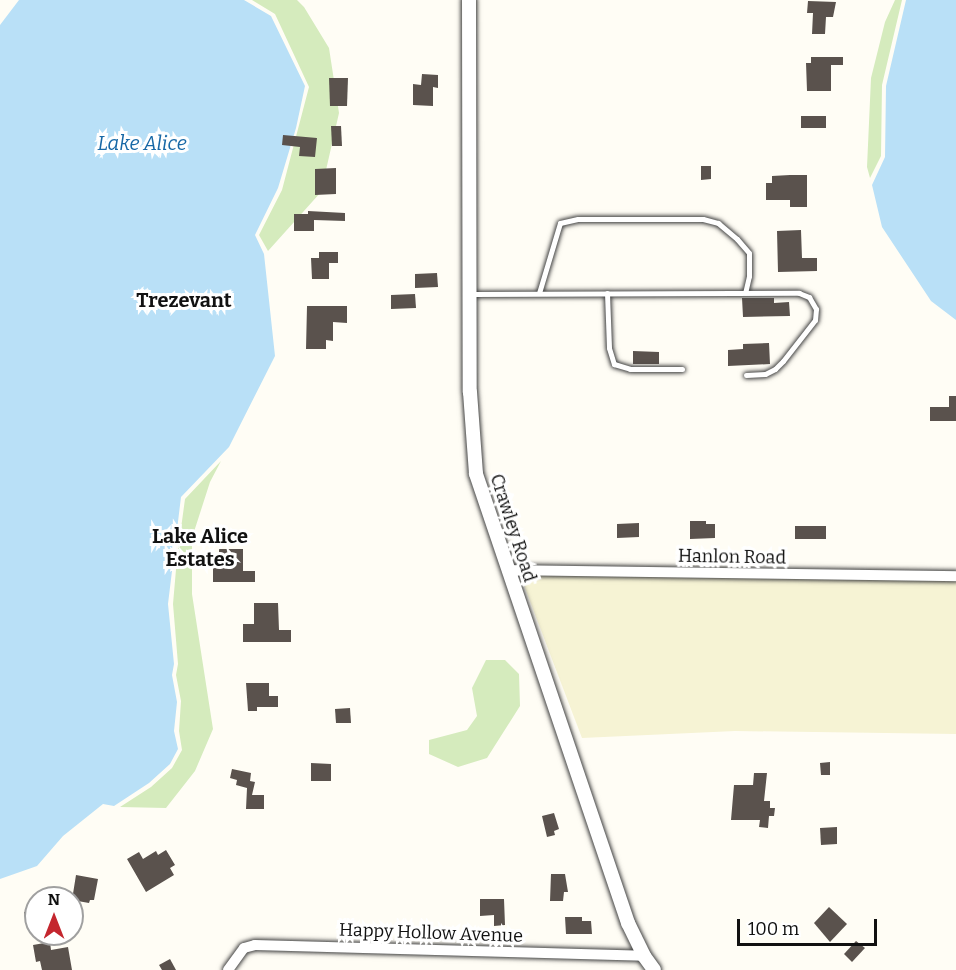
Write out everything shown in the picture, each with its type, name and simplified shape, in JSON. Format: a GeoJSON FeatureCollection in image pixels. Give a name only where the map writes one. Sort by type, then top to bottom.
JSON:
{"type":"FeatureCollection","features":[{"type":"Feature","properties":{"kind":"street","name":"Crawley Road"},"geometry":{"type":"LineString","coordinates":[[469,0],[470,392],[476,474],[624,913],[644,956],[654,970]]}},
{"type":"Feature","properties":{"kind":"street","name":"Hanlon Road"},"geometry":{"type":"LineString","coordinates":[[507,570],[956,576]]}},
{"type":"Feature","properties":{"kind":"street","name":"Happy Hollow Avenue"},"geometry":{"type":"LineString","coordinates":[[228,970],[243,948],[255,945],[644,956]]}},
{"type":"Feature","properties":{"kind":"lane"},"geometry":{"type":"LineString","coordinates":[[539,293],[560,223],[578,219],[658,219],[712,220],[737,239],[746,248],[750,262],[745,294]]}},
{"type":"Feature","properties":{"kind":"lane"},"geometry":{"type":"LineString","coordinates":[[607,293],[609,348],[614,364],[630,369],[682,369]]}},
{"type":"Feature","properties":{"kind":"lane"},"geometry":{"type":"LineString","coordinates":[[470,294],[799,293],[809,297],[816,309],[815,320],[775,369],[765,374],[746,375]]}},
{"type":"Feature","properties":{"kind":"shaded area"},"geometry":{"type":"Polygon","coordinates":[[[520,575],[956,581],[956,734],[735,731],[582,738],[520,575]]]}},
{"type":"Feature","properties":{"kind":"green space"},"geometry":{"type":"Polygon","coordinates":[[[252,0],[297,0],[304,7],[329,48],[339,113],[321,192],[268,251],[259,235],[282,190],[309,87],[275,14],[252,0]]]}},
{"type":"Feature","properties":{"kind":"green space"},"geometry":{"type":"Polygon","coordinates":[[[895,0],[902,0],[882,85],[881,156],[870,178],[867,167],[871,78],[885,22],[895,0]]]}},
{"type":"Feature","properties":{"kind":"green space"},"geometry":{"type":"Polygon","coordinates":[[[221,461],[210,482],[192,538],[192,594],[213,729],[195,771],[166,808],[120,807],[151,787],[172,768],[182,750],[179,731],[181,701],[176,675],[178,664],[173,604],[177,558],[185,499],[221,461]]]}},
{"type":"Feature","properties":{"kind":"green space"},"geometry":{"type":"Polygon","coordinates":[[[486,660],[505,660],[519,674],[520,706],[487,758],[458,767],[429,754],[429,740],[467,730],[477,716],[472,688],[486,660]]]}},
{"type":"Feature","properties":{"kind":"water","name":"Lake Alice"},"geometry":{"type":"Polygon","coordinates":[[[19,0],[244,0],[271,16],[305,86],[296,128],[278,188],[255,235],[264,254],[275,356],[229,447],[181,497],[168,604],[174,664],[172,675],[177,702],[174,731],[178,749],[170,764],[149,783],[114,806],[103,804],[63,836],[37,866],[0,879],[0,25],[19,0]]]}},
{"type":"Feature","properties":{"kind":"water"},"geometry":{"type":"Polygon","coordinates":[[[906,0],[956,0],[956,320],[931,301],[882,227],[872,185],[885,157],[886,86],[906,0]]]}},
{"type":"Feature","properties":{"kind":"building"},"geometry":{"type":"Polygon","coordinates":[[[808,1],[836,2],[833,17],[826,17],[825,34],[812,34],[813,13],[807,13],[808,1]]]}},
{"type":"Feature","properties":{"kind":"building"},"geometry":{"type":"Polygon","coordinates":[[[811,57],[843,57],[843,65],[831,65],[831,91],[807,91],[806,63],[811,63],[811,57]]]}},
{"type":"Feature","properties":{"kind":"building"},"geometry":{"type":"Polygon","coordinates":[[[422,74],[438,75],[438,88],[433,87],[433,106],[413,105],[413,84],[421,85],[422,74]]]}},
{"type":"Feature","properties":{"kind":"building"},"geometry":{"type":"Polygon","coordinates":[[[329,78],[348,78],[347,106],[330,106],[329,78]]]}},
{"type":"Feature","properties":{"kind":"building"},"geometry":{"type":"Polygon","coordinates":[[[801,116],[826,116],[826,128],[801,128],[801,116]]]}},
{"type":"Feature","properties":{"kind":"building"},"geometry":{"type":"Polygon","coordinates":[[[331,126],[341,126],[342,146],[332,146],[331,126]]]}},
{"type":"Feature","properties":{"kind":"building"},"geometry":{"type":"Polygon","coordinates":[[[283,135],[317,138],[315,157],[299,156],[300,147],[282,145],[283,135]]]}},
{"type":"Feature","properties":{"kind":"building"},"geometry":{"type":"Polygon","coordinates":[[[701,166],[711,166],[711,179],[701,180],[701,166]]]}},
{"type":"Feature","properties":{"kind":"building"},"geometry":{"type":"Polygon","coordinates":[[[336,168],[336,194],[315,195],[315,169],[336,168]]]}},
{"type":"Feature","properties":{"kind":"building"},"geometry":{"type":"Polygon","coordinates":[[[807,175],[807,207],[790,207],[790,200],[766,200],[766,183],[772,183],[772,176],[807,175]]]}},
{"type":"Feature","properties":{"kind":"building"},"geometry":{"type":"Polygon","coordinates":[[[308,211],[345,213],[345,221],[314,220],[314,231],[294,231],[294,214],[308,214],[308,211]]]}},
{"type":"Feature","properties":{"kind":"building"},"geometry":{"type":"Polygon","coordinates":[[[801,230],[802,258],[817,258],[817,271],[778,272],[777,231],[801,230]]]}},
{"type":"Feature","properties":{"kind":"building"},"geometry":{"type":"Polygon","coordinates":[[[319,252],[338,252],[338,263],[329,263],[329,279],[312,279],[311,258],[319,258],[319,252]]]}},
{"type":"Feature","properties":{"kind":"building"},"geometry":{"type":"Polygon","coordinates":[[[437,273],[438,287],[415,288],[415,274],[437,273]]]}},
{"type":"Feature","properties":{"kind":"building"},"geometry":{"type":"Polygon","coordinates":[[[415,294],[416,308],[391,309],[391,295],[415,294]]]}},
{"type":"Feature","properties":{"kind":"building"},"geometry":{"type":"Polygon","coordinates":[[[742,298],[774,298],[774,303],[789,302],[790,316],[743,317],[742,298]]]}},
{"type":"Feature","properties":{"kind":"building"},"geometry":{"type":"Polygon","coordinates":[[[307,306],[347,306],[347,323],[333,322],[333,341],[326,340],[326,349],[306,349],[307,306]]]}},
{"type":"Feature","properties":{"kind":"building"},"geometry":{"type":"Polygon","coordinates":[[[769,343],[770,364],[728,366],[728,350],[743,349],[743,344],[769,343]]]}},
{"type":"Feature","properties":{"kind":"building"},"geometry":{"type":"Polygon","coordinates":[[[633,351],[659,352],[659,364],[633,364],[633,351]]]}},
{"type":"Feature","properties":{"kind":"building"},"geometry":{"type":"Polygon","coordinates":[[[949,396],[956,396],[956,421],[930,421],[930,407],[949,407],[949,396]]]}},
{"type":"Feature","properties":{"kind":"building"},"geometry":{"type":"Polygon","coordinates":[[[690,521],[706,521],[706,524],[715,524],[715,538],[690,539],[690,521]]]}},
{"type":"Feature","properties":{"kind":"building"},"geometry":{"type":"Polygon","coordinates":[[[639,523],[639,537],[617,538],[617,524],[639,523]]]}},
{"type":"Feature","properties":{"kind":"building"},"geometry":{"type":"Polygon","coordinates":[[[795,526],[826,526],[826,539],[795,539],[795,526]]]}},
{"type":"Feature","properties":{"kind":"building"},"geometry":{"type":"Polygon","coordinates":[[[219,549],[243,549],[243,571],[255,571],[255,582],[213,582],[213,563],[219,564],[219,549]]]}},
{"type":"Feature","properties":{"kind":"building"},"geometry":{"type":"Polygon","coordinates":[[[254,603],[278,603],[279,630],[291,630],[291,642],[243,642],[243,624],[254,624],[254,603]]]}},
{"type":"Feature","properties":{"kind":"building"},"geometry":{"type":"Polygon","coordinates":[[[246,683],[269,683],[269,696],[278,696],[278,707],[257,707],[257,711],[248,711],[246,683]]]}},
{"type":"Feature","properties":{"kind":"building"},"geometry":{"type":"Polygon","coordinates":[[[350,708],[351,723],[336,723],[335,709],[350,708]]]}},
{"type":"Feature","properties":{"kind":"building"},"geometry":{"type":"Polygon","coordinates":[[[830,762],[830,775],[821,775],[820,763],[830,762]]]}},
{"type":"Feature","properties":{"kind":"building"},"geometry":{"type":"Polygon","coordinates":[[[311,763],[331,764],[331,781],[311,781],[311,763]]]}},
{"type":"Feature","properties":{"kind":"building"},"geometry":{"type":"Polygon","coordinates":[[[232,769],[251,773],[250,781],[255,782],[252,795],[264,795],[264,809],[246,809],[247,788],[236,785],[237,780],[230,778],[232,769]]]}},
{"type":"Feature","properties":{"kind":"building"},"geometry":{"type":"Polygon","coordinates":[[[754,773],[767,773],[764,801],[770,801],[770,808],[775,808],[774,816],[769,816],[768,828],[759,827],[760,820],[731,820],[734,785],[753,785],[754,773]]]}},
{"type":"Feature","properties":{"kind":"building"},"geometry":{"type":"Polygon","coordinates":[[[554,813],[559,829],[554,831],[555,835],[547,837],[542,816],[554,813]]]}},
{"type":"Feature","properties":{"kind":"building"},"geometry":{"type":"Polygon","coordinates":[[[837,827],[837,844],[821,845],[820,828],[837,827]]]}},
{"type":"Feature","properties":{"kind":"building"},"geometry":{"type":"Polygon","coordinates":[[[166,850],[175,865],[170,868],[174,875],[146,892],[127,859],[139,852],[143,859],[156,851],[158,855],[166,850]]]}},
{"type":"Feature","properties":{"kind":"building"},"geometry":{"type":"Polygon","coordinates":[[[551,874],[565,874],[568,892],[564,892],[563,901],[550,901],[551,874]]]}},
{"type":"Feature","properties":{"kind":"building"},"geometry":{"type":"Polygon","coordinates":[[[76,875],[98,879],[94,900],[90,900],[89,903],[84,902],[84,886],[74,886],[76,875]]]}},
{"type":"Feature","properties":{"kind":"building"},"geometry":{"type":"Polygon","coordinates":[[[480,899],[504,899],[505,925],[494,926],[494,915],[480,916],[480,899]]]}},
{"type":"Feature","properties":{"kind":"building"},"geometry":{"type":"Polygon","coordinates":[[[829,907],[847,924],[830,942],[814,923],[829,907]]]}},
{"type":"Feature","properties":{"kind":"building"},"geometry":{"type":"Polygon","coordinates":[[[565,917],[582,917],[582,921],[591,921],[592,934],[566,934],[565,917]]]}},
{"type":"Feature","properties":{"kind":"building"},"geometry":{"type":"Polygon","coordinates":[[[856,941],[865,948],[852,962],[844,954],[856,941]]]}},
{"type":"Feature","properties":{"kind":"building"},"geometry":{"type":"Polygon","coordinates":[[[33,946],[50,946],[51,950],[68,947],[72,970],[42,970],[40,961],[36,962],[33,946]]]}},
{"type":"Feature","properties":{"kind":"building"},"geometry":{"type":"Polygon","coordinates":[[[170,959],[176,970],[162,970],[159,965],[170,959]]]}},
{"type":"Feature","properties":{"kind":"district","name":"Trezevant"},"geometry":{"type":"Point","coordinates":[184,300]}},
{"type":"Feature","properties":{"kind":"district","name":"Lake Alice Estates"},"geometry":{"type":"Point","coordinates":[200,548]}}]}
